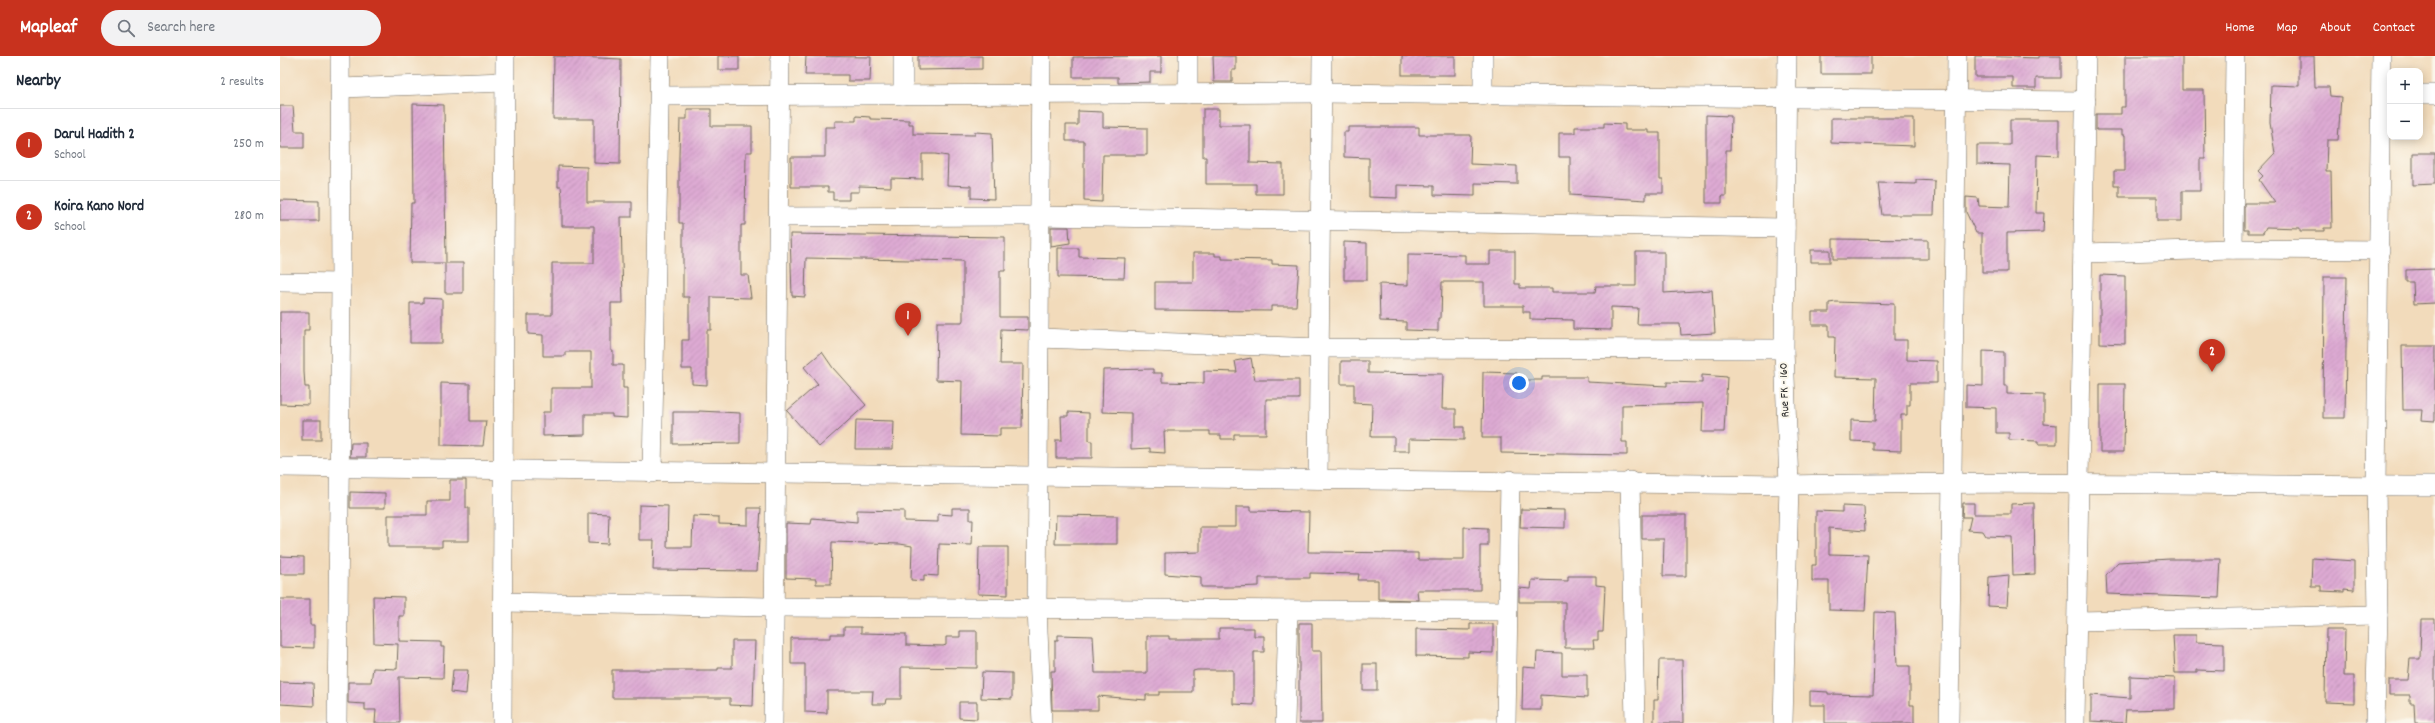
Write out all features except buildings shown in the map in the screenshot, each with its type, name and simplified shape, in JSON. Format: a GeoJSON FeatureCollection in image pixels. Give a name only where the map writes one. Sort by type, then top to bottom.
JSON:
{"type":"FeatureCollection","features":[{"type":"Feature","properties":{"kind":"street"},"geometry":{"type":"LineString","coordinates":[[337,723],[341,283],[340,56]]}},
{"type":"Feature","properties":{"kind":"street"},"geometry":{"type":"LineString","coordinates":[[502,723],[505,56]]}},
{"type":"Feature","properties":{"kind":"street"},"geometry":{"type":"LineString","coordinates":[[652,473],[661,96],[660,56]]}},
{"type":"Feature","properties":{"kind":"street"},"geometry":{"type":"LineString","coordinates":[[773,723],[780,56]]}},
{"type":"Feature","properties":{"kind":"street"},"geometry":{"type":"LineString","coordinates":[[903,56],[903,95]]}},
{"type":"Feature","properties":{"kind":"street"},"geometry":{"type":"LineString","coordinates":[[1041,56],[1037,608],[1042,723]]}},
{"type":"Feature","properties":{"kind":"street"},"geometry":{"type":"LineString","coordinates":[[1188,56],[1188,94]]}},
{"type":"Feature","properties":{"kind":"street"},"geometry":{"type":"LineString","coordinates":[[1318,479],[1322,56]]}},
{"type":"Feature","properties":{"kind":"street"},"geometry":{"type":"LineString","coordinates":[[1483,96],[1484,56]]}},
{"type":"Feature","properties":{"kind":"street","name":"Rue FK - 160"},"geometry":{"type":"LineString","coordinates":[[1783,723],[1789,485],[1784,349],[1788,56]]}},
{"type":"Feature","properties":{"kind":"street"},"geometry":{"type":"LineString","coordinates":[[1949,723],[1957,101],[1956,56]]}},
{"type":"Feature","properties":{"kind":"street"},"geometry":{"type":"LineString","coordinates":[[2075,723],[2086,56]]}},
{"type":"Feature","properties":{"kind":"street"},"geometry":{"type":"LineString","coordinates":[[2233,249],[2235,56]]}},
{"type":"Feature","properties":{"kind":"street"},"geometry":{"type":"LineString","coordinates":[[2375,723],[2378,615],[2376,485],[2380,250],[2385,92],[2381,56]]}},
{"type":"Feature","properties":{"kind":"street"},"geometry":{"type":"LineString","coordinates":[[341,88],[505,82]]}},
{"type":"Feature","properties":{"kind":"street"},"geometry":{"type":"LineString","coordinates":[[661,96],[1322,93],[1483,96],[1787,97],[1957,101],[2086,101]]}},
{"type":"Feature","properties":{"kind":"street"},"geometry":{"type":"LineString","coordinates":[[2423,94],[2435,94]]}},
{"type":"Feature","properties":{"kind":"street"},"geometry":{"type":"LineString","coordinates":[[779,217],[1040,216],[1785,228]]}},
{"type":"Feature","properties":{"kind":"street"},"geometry":{"type":"LineString","coordinates":[[2083,252],[2233,249],[2380,250]]}},
{"type":"Feature","properties":{"kind":"street"},"geometry":{"type":"LineString","coordinates":[[280,282],[341,283]]}},
{"type":"Feature","properties":{"kind":"street"},"geometry":{"type":"LineString","coordinates":[[1039,338],[1319,348],[1784,349]]}},
{"type":"Feature","properties":{"kind":"street"},"geometry":{"type":"LineString","coordinates":[[280,467],[652,473],[1630,481],[1789,485],[1953,482],[2079,485],[2435,486]]}},
{"type":"Feature","properties":{"kind":"street"},"geometry":{"type":"LineString","coordinates":[[1506,723],[1510,480]]}},
{"type":"Feature","properties":{"kind":"street"},"geometry":{"type":"LineString","coordinates":[[1630,481],[1635,723]]}},
{"type":"Feature","properties":{"kind":"street"},"geometry":{"type":"LineString","coordinates":[[503,602],[775,607],[1508,611]]}},
{"type":"Feature","properties":{"kind":"street"},"geometry":{"type":"LineString","coordinates":[[1285,723],[1288,610]]}},
{"type":"Feature","properties":{"kind":"street"},"geometry":{"type":"LineString","coordinates":[[2077,620],[2378,615]]}},
{"type":"Feature","properties":{"kind":"place","name":"Darul Hadith 2"},"geometry":{"type":"Point","coordinates":[908,336]}},
{"type":"Feature","properties":{"kind":"place","name":"Koira Kano Nord"},"geometry":{"type":"Point","coordinates":[2212,372]}}]}
